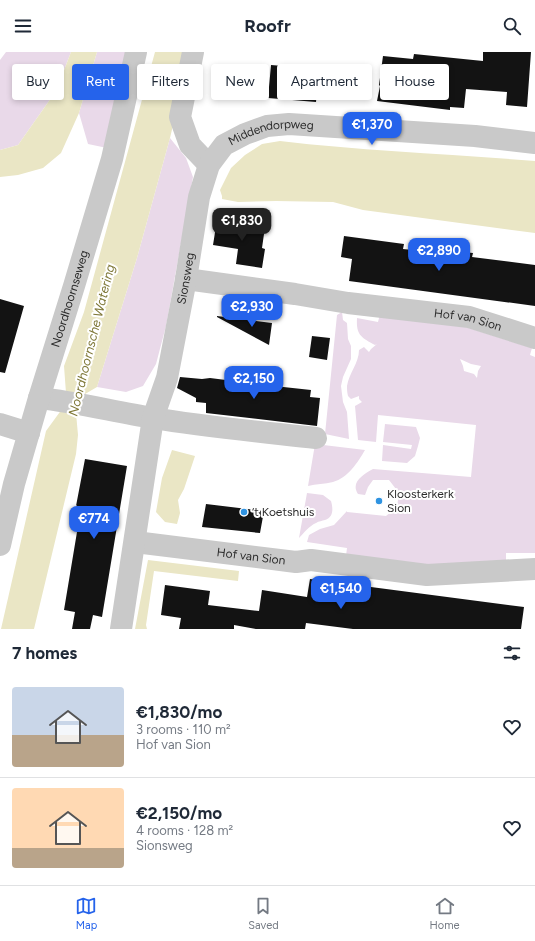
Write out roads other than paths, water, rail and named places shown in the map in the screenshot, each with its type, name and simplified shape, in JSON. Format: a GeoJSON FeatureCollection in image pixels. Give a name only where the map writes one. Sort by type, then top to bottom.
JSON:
{"type":"FeatureCollection","features":[{"type":"Feature","properties":{"kind":"street","name":"Noordhoornseweg"},"geometry":{"type":"LineString","coordinates":[[0,545],[14,484],[112,159],[136,52]]}},
{"type":"Feature","properties":{"kind":"street"},"geometry":{"type":"LineString","coordinates":[[193,52],[180,117],[190,145],[209,165]]}},
{"type":"Feature","properties":{"kind":"street","name":"Middendorpweg"},"geometry":{"type":"LineString","coordinates":[[209,165],[224,145],[245,134],[267,126],[289,124],[475,136],[535,142]]}},
{"type":"Feature","properties":{"kind":"street","name":"Sionsweg"},"geometry":{"type":"LineString","coordinates":[[121,629],[153,418],[166,378],[186,280],[199,197],[209,165]]}},
{"type":"Feature","properties":{"kind":"street","name":"Hof van Sion"},"geometry":{"type":"LineString","coordinates":[[186,280],[295,294],[348,303],[469,317],[535,338]]}},
{"type":"Feature","properties":{"kind":"street"},"geometry":{"type":"LineString","coordinates":[[39,398],[153,418],[316,438]]}},
{"type":"Feature","properties":{"kind":"street"},"geometry":{"type":"LineString","coordinates":[[0,424],[29,433]]}},
{"type":"Feature","properties":{"kind":"street","name":"Hof van Sion"},"geometry":{"type":"LineString","coordinates":[[134,542],[296,562],[311,560],[427,575],[535,569]]}},
{"type":"Feature","properties":{"kind":"water"},"geometry":{"type":"Polygon","coordinates":[[[71,52],[97,52],[93,64],[72,64],[72,100],[83,100],[79,113],[61,153],[43,168],[18,175],[0,177],[0,150],[18,145],[50,100],[64,100],[64,70],[71,52]]]}},
{"type":"Feature","properties":{"kind":"water"},"geometry":{"type":"Polygon","coordinates":[[[155,52],[190,52],[187,64],[152,64],[155,52]]]}},
{"type":"Feature","properties":{"kind":"water","name":"Noordhoornsche Watering"},"geometry":{"type":"Polygon","coordinates":[[[142,100],[179,100],[137,258],[97,387],[80,397],[76,413],[78,435],[76,454],[34,629],[1,629],[46,431],[62,409],[66,393],[64,366],[84,312],[142,100]]]}},
{"type":"Feature","properties":{"kind":"water"},"geometry":{"type":"Polygon","coordinates":[[[280,141],[376,150],[535,161],[535,233],[363,210],[333,202],[238,202],[222,199],[220,190],[231,168],[245,155],[262,144],[280,141]]]}},
{"type":"Feature","properties":{"kind":"water"},"geometry":{"type":"Polygon","coordinates":[[[172,450],[195,456],[184,489],[178,500],[180,513],[177,524],[165,522],[156,512],[162,478],[172,450]]]}},
{"type":"Feature","properties":{"kind":"water"},"geometry":{"type":"Polygon","coordinates":[[[148,560],[239,571],[238,581],[154,571],[146,625],[147,629],[135,629],[148,560]]]}},
{"type":"Feature","properties":{"kind":"place","name":"Kloosterkerk Sion"},"geometry":{"type":"Point","coordinates":[379,501]}},
{"type":"Feature","properties":{"kind":"place","name":"‘t Koetshuis"},"geometry":{"type":"Point","coordinates":[244,512]}}]}
